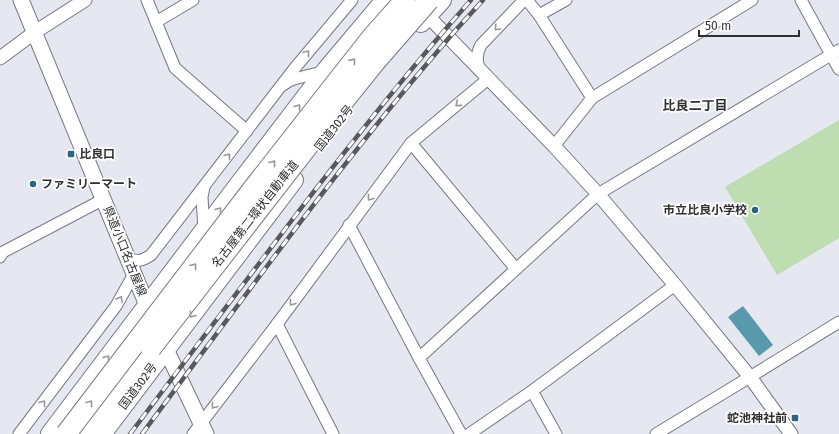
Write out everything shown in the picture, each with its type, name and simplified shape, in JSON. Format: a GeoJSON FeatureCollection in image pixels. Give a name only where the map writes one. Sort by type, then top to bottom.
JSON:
{"type":"FeatureCollection","features":[{"type":"Feature","properties":{"kind":"highway"},"geometry":{"type":"LineString","coordinates":[[50,434],[147,304],[326,70],[385,0]]}},
{"type":"Feature","properties":{"kind":"highway","name":"名古屋第二環状自動車道"},"geometry":{"type":"LineString","coordinates":[[66,434],[252,190],[373,36],[405,0]]}},
{"type":"Feature","properties":{"kind":"highway","name":"国道302号"},"geometry":{"type":"LineString","coordinates":[[102,434],[313,155],[394,54],[428,8],[442,0]]}},
{"type":"Feature","properties":{"kind":"highway","name":"名古屋第二環状自動車道"},"geometry":{"type":"LineString","coordinates":[[87,434],[155,341],[321,129],[375,62],[428,8]]}},
{"type":"Feature","properties":{"kind":"highway"},"geometry":{"type":"LineString","coordinates":[[96,434],[123,384]]}},
{"type":"Feature","properties":{"kind":"main road","name":"県道小口名古屋線"},"geometry":{"type":"LineString","coordinates":[[21,0],[127,258],[200,430]]}},
{"type":"Feature","properties":{"kind":"street"},"geometry":{"type":"LineString","coordinates":[[0,58],[35,32],[84,0]]}},
{"type":"Feature","properties":{"kind":"street"},"geometry":{"type":"LineString","coordinates":[[147,0],[175,68],[247,131]]}},
{"type":"Feature","properties":{"kind":"street"},"geometry":{"type":"LineString","coordinates":[[156,22],[193,0]]}},
{"type":"Feature","properties":{"kind":"street"},"geometry":{"type":"LineString","coordinates":[[127,258],[135,261],[142,260],[152,255],[294,69],[352,0]]}},
{"type":"Feature","properties":{"kind":"street"},"geometry":{"type":"LineString","coordinates":[[412,0],[428,8],[483,74],[554,146],[598,194],[676,285],[750,378],[791,434]]}},
{"type":"Feature","properties":{"kind":"street"},"geometry":{"type":"LineString","coordinates":[[483,74],[477,59],[481,45],[524,0]]}},
{"type":"Feature","properties":{"kind":"street"},"geometry":{"type":"LineString","coordinates":[[527,0],[539,15],[592,98]]}},
{"type":"Feature","properties":{"kind":"street"},"geometry":{"type":"LineString","coordinates":[[539,15],[566,0]]}},
{"type":"Feature","properties":{"kind":"street"},"geometry":{"type":"LineString","coordinates":[[554,146],[592,98],[752,0]]}},
{"type":"Feature","properties":{"kind":"street"},"geometry":{"type":"LineString","coordinates":[[801,0],[835,53],[839,69]]}},
{"type":"Feature","properties":{"kind":"street"},"geometry":{"type":"LineString","coordinates":[[419,358],[598,194],[835,53]]}},
{"type":"Feature","properties":{"kind":"street"},"geometry":{"type":"LineString","coordinates":[[281,86],[289,81],[326,70]]}},
{"type":"Feature","properties":{"kind":"street"},"geometry":{"type":"LineString","coordinates":[[200,430],[411,143],[483,74]]}},
{"type":"Feature","properties":{"kind":"street"},"geometry":{"type":"LineString","coordinates":[[411,143],[516,269]]}},
{"type":"Feature","properties":{"kind":"street"},"geometry":{"type":"LineString","coordinates":[[204,187],[202,197],[204,230]]}},
{"type":"Feature","properties":{"kind":"street"},"geometry":{"type":"LineString","coordinates":[[1,250],[104,199]]}},
{"type":"Feature","properties":{"kind":"street"},"geometry":{"type":"LineString","coordinates":[[350,226],[419,358],[461,434]]}},
{"type":"Feature","properties":{"kind":"street"},"geometry":{"type":"LineString","coordinates":[[19,434],[116,306],[134,274]]}},
{"type":"Feature","properties":{"kind":"street"},"geometry":{"type":"LineString","coordinates":[[469,434],[532,391],[676,285]]}},
{"type":"Feature","properties":{"kind":"street"},"geometry":{"type":"LineString","coordinates":[[656,434],[750,378],[839,322]]}},
{"type":"Feature","properties":{"kind":"street"},"geometry":{"type":"LineString","coordinates":[[277,324],[333,434]]}},
{"type":"Feature","properties":{"kind":"street"},"geometry":{"type":"LineString","coordinates":[[532,391],[556,434]]}},
{"type":"Feature","properties":{"kind":"green space"},"geometry":{"type":"Polygon","coordinates":[[[839,120],[839,238],[777,275],[725,187],[839,120]]]}},
{"type":"Feature","properties":{"kind":"water"},"geometry":{"type":"Polygon","coordinates":[[[743,306],[773,345],[759,356],[728,317],[743,306]]]}},
{"type":"Feature","properties":{"kind":"railway"},"geometry":{"type":"LineString","coordinates":[[130,434],[336,164],[402,81],[471,0]]}},
{"type":"Feature","properties":{"kind":"railway"},"geometry":{"type":"LineString","coordinates":[[142,434],[327,188],[403,92],[483,0]]}},
{"type":"Feature","properties":{"kind":"place","name":"比良口"},"geometry":{"type":"Point","coordinates":[71,154]}},
{"type":"Feature","properties":{"kind":"place","name":"ファミリーマート"},"geometry":{"type":"Point","coordinates":[33,184]}},
{"type":"Feature","properties":{"kind":"place","name":"市立比良小学校"},"geometry":{"type":"Point","coordinates":[755,210]}},
{"type":"Feature","properties":{"kind":"place","name":"蛇池神社前"},"geometry":{"type":"Point","coordinates":[795,418]}},
{"type":"Feature","properties":{"kind":"district","name":"比良二丁目"},"geometry":{"type":"Point","coordinates":[695,105]}}]}
